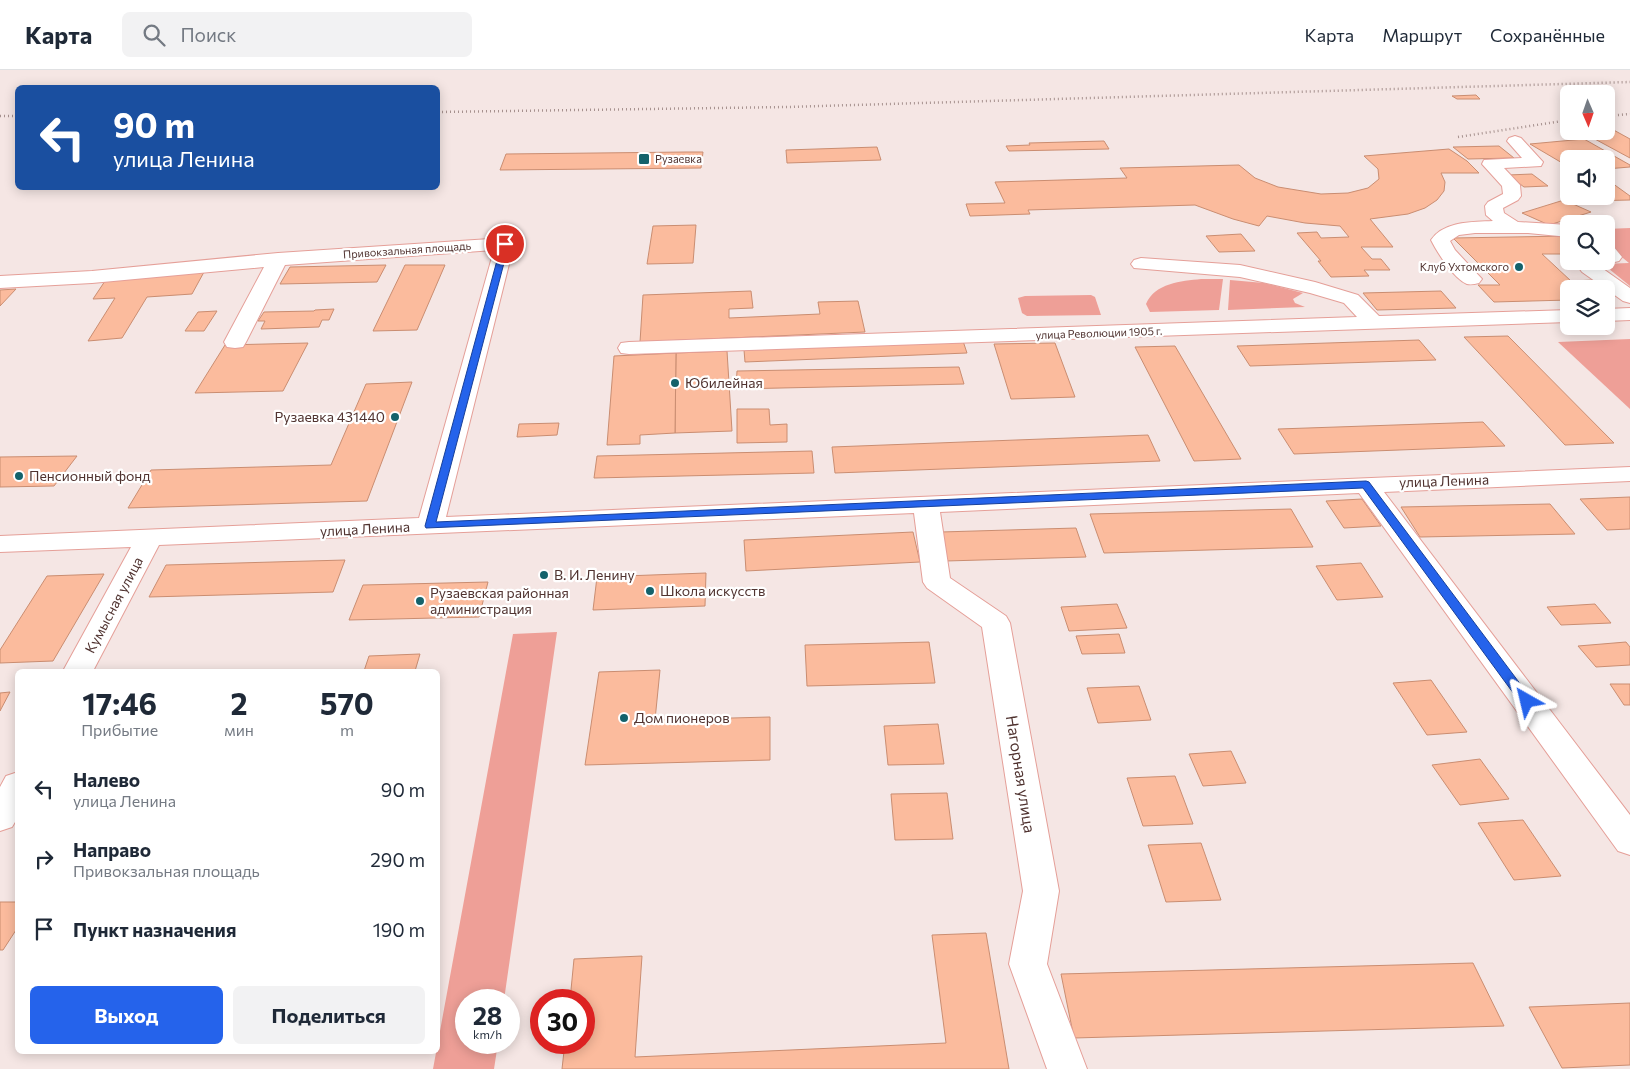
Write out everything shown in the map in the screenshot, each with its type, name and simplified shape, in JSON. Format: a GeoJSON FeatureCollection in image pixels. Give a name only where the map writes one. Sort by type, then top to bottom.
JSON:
{"type":"FeatureCollection","features":[{"type":"Feature","properties":{"kind":"street"},"geometry":{"type":"LineString","coordinates":[[1515,141],[1535,162],[1490,164],[1511,185],[1512,196],[1494,206],[1495,214],[1516,228]]}},
{"type":"Feature","properties":{"kind":"street"},"geometry":{"type":"LineString","coordinates":[[1472,280],[1447,253],[1440,240],[1454,231],[1483,228],[1560,230]]}},
{"type":"Feature","properties":{"kind":"street","name":"Привокзальная площадь"},"geometry":{"type":"LineString","coordinates":[[278,259],[505,244],[430,526]]}},
{"type":"Feature","properties":{"kind":"street"},"geometry":{"type":"LineString","coordinates":[[0,282],[92,277],[278,259]]}},
{"type":"Feature","properties":{"kind":"street"},"geometry":{"type":"LineString","coordinates":[[235,342],[278,259]]}},
{"type":"Feature","properties":{"kind":"street"},"geometry":{"type":"LineString","coordinates":[[1141,264],[1240,271],[1315,288],[1351,299],[1374,323]]}},
{"type":"Feature","properties":{"kind":"street"},"geometry":{"type":"LineString","coordinates":[[1592,270],[1630,297]]}},
{"type":"Feature","properties":{"kind":"street"},"geometry":{"type":"LineString","coordinates":[[1615,315],[1630,314]]}},
{"type":"Feature","properties":{"kind":"street","name":"улица Революции 1905 г."},"geometry":{"type":"LineString","coordinates":[[629,348],[1560,316]]}},
{"type":"Feature","properties":{"kind":"street","name":"улица Ленина"},"geometry":{"type":"LineString","coordinates":[[0,544],[1630,474]]}},
{"type":"Feature","properties":{"kind":"street"},"geometry":{"type":"LineString","coordinates":[[1366,484],[1630,841]]}},
{"type":"Feature","properties":{"kind":"street","name":"Нагорная улица"},"geometry":{"type":"LineString","coordinates":[[926,503],[937,582],[996,623],[1041,891],[1028,964],[1067,1069]]}},
{"type":"Feature","properties":{"kind":"street","name":"Кумысная улица"},"geometry":{"type":"LineString","coordinates":[[79,669],[149,539]]}},
{"type":"Feature","properties":{"kind":"street"},"geometry":{"type":"LineString","coordinates":[[0,817],[15,790]]}},
{"type":"Feature","properties":{"kind":"shaded area"},"geometry":{"type":"Polygon","coordinates":[[[1630,228],[1630,286],[1610,270],[1615,270],[1615,264],[1629,263],[1615,251],[1615,229],[1630,228]]]}},
{"type":"Feature","properties":{"kind":"shaded area"},"geometry":{"type":"Polygon","coordinates":[[[1201,279],[1223,279],[1219,310],[1150,312],[1146,304],[1150,297],[1162,287],[1169,284],[1201,279]]]}},
{"type":"Feature","properties":{"kind":"shaded area"},"geometry":{"type":"Polygon","coordinates":[[[1230,280],[1264,283],[1303,293],[1293,299],[1295,303],[1305,307],[1228,310],[1230,280]]]}},
{"type":"Feature","properties":{"kind":"shaded area"},"geometry":{"type":"Polygon","coordinates":[[[1091,295],[1095,297],[1101,315],[1027,316],[1022,313],[1018,298],[1025,296],[1091,295]]]}},
{"type":"Feature","properties":{"kind":"shaded area"},"geometry":{"type":"Polygon","coordinates":[[[1630,339],[1630,409],[1558,342],[1630,339]]]}},
{"type":"Feature","properties":{"kind":"shaded area"},"geometry":{"type":"Polygon","coordinates":[[[557,632],[506,989],[455,989],[455,1054],[496,1054],[494,1069],[433,1069],[436,1054],[440,1054],[440,1031],[513,634],[557,632]]]}},
{"type":"Feature","properties":{"kind":"building"},"geometry":{"type":"Polygon","coordinates":[[[1476,95],[1480,99],[1457,99],[1452,96],[1476,95]]]}},
{"type":"Feature","properties":{"kind":"building"},"geometry":{"type":"Polygon","coordinates":[[[1615,131],[1630,139],[1630,158],[1597,140],[1615,140],[1615,131]]]}},
{"type":"Feature","properties":{"kind":"building"},"geometry":{"type":"Polygon","coordinates":[[[1586,140],[1603,150],[1560,150],[1560,162],[1530,144],[1586,140]]]}},
{"type":"Feature","properties":{"kind":"building"},"geometry":{"type":"Polygon","coordinates":[[[1104,141],[1109,149],[1009,151],[1006,146],[1030,145],[1029,143],[1104,141]]]}},
{"type":"Feature","properties":{"kind":"building"},"geometry":{"type":"Polygon","coordinates":[[[1499,146],[1514,158],[1468,159],[1453,147],[1499,146]]]}},
{"type":"Feature","properties":{"kind":"building"},"geometry":{"type":"Polygon","coordinates":[[[877,147],[881,160],[787,163],[786,150],[877,147]]]}},
{"type":"Feature","properties":{"kind":"building"},"geometry":{"type":"Polygon","coordinates":[[[1449,149],[1467,161],[1479,173],[1441,173],[1445,182],[1444,191],[1437,200],[1425,208],[1408,214],[1370,219],[1393,247],[1361,247],[1372,259],[1381,259],[1390,270],[1364,270],[1369,276],[1331,277],[1318,261],[1321,261],[1297,233],[1317,232],[1321,238],[1349,237],[1340,226],[1305,223],[1267,216],[1259,226],[1195,205],[1028,210],[1030,214],[970,216],[966,204],[1005,203],[995,182],[1127,178],[1120,168],[1239,165],[1255,178],[1278,187],[1321,194],[1348,193],[1368,188],[1379,179],[1378,169],[1364,156],[1449,149]]]}},
{"type":"Feature","properties":{"kind":"building","name":"Рузаевка"},"geometry":{"type":"Polygon","coordinates":[[[703,152],[701,168],[500,170],[506,154],[703,152]]]}},
{"type":"Feature","properties":{"kind":"building"},"geometry":{"type":"Polygon","coordinates":[[[1615,157],[1630,165],[1630,167],[1615,168],[1615,157]]]}},
{"type":"Feature","properties":{"kind":"building"},"geometry":{"type":"Polygon","coordinates":[[[1532,174],[1548,186],[1524,187],[1508,175],[1532,174]]]}},
{"type":"Feature","properties":{"kind":"building"},"geometry":{"type":"Polygon","coordinates":[[[1615,185],[1630,196],[1630,200],[1615,200],[1615,185]]]}},
{"type":"Feature","properties":{"kind":"building"},"geometry":{"type":"Polygon","coordinates":[[[1560,201],[1560,205],[1575,205],[1591,212],[1581,215],[1560,215],[1560,222],[1549,225],[1522,213],[1560,201]]]}},
{"type":"Feature","properties":{"kind":"building"},"geometry":{"type":"Polygon","coordinates":[[[696,225],[693,263],[647,264],[653,226],[696,225]]]}},
{"type":"Feature","properties":{"kind":"building"},"geometry":{"type":"Polygon","coordinates":[[[1241,234],[1255,251],[1219,252],[1206,236],[1241,234]]]}},
{"type":"Feature","properties":{"kind":"building","name":"Клуб Ухтомского"},"geometry":{"type":"Polygon","coordinates":[[[1560,236],[1560,254],[1542,254],[1570,280],[1560,280],[1560,300],[1494,302],[1478,285],[1500,285],[1453,238],[1560,236]]]}},
{"type":"Feature","properties":{"kind":"building"},"geometry":{"type":"Polygon","coordinates":[[[386,265],[377,282],[280,284],[290,267],[386,265]]]}},
{"type":"Feature","properties":{"kind":"building"},"geometry":{"type":"Polygon","coordinates":[[[405,265],[445,265],[417,330],[373,331],[405,265]]]}},
{"type":"Feature","properties":{"kind":"building"},"geometry":{"type":"Polygon","coordinates":[[[204,272],[192,294],[147,297],[122,338],[88,341],[115,298],[93,299],[107,278],[204,272]]]}},
{"type":"Feature","properties":{"kind":"building"},"geometry":{"type":"Polygon","coordinates":[[[16,289],[0,306],[0,290],[16,289]]]}},
{"type":"Feature","properties":{"kind":"building"},"geometry":{"type":"Polygon","coordinates":[[[751,291],[753,308],[729,309],[729,318],[820,314],[818,302],[858,301],[865,332],[640,342],[643,295],[751,291]]]}},
{"type":"Feature","properties":{"kind":"building"},"geometry":{"type":"Polygon","coordinates":[[[1441,291],[1456,308],[1377,310],[1363,293],[1441,291]]]}},
{"type":"Feature","properties":{"kind":"building"},"geometry":{"type":"Polygon","coordinates":[[[334,309],[329,320],[322,320],[319,327],[261,329],[265,321],[258,321],[264,312],[334,309]]]}},
{"type":"Feature","properties":{"kind":"building"},"geometry":{"type":"Polygon","coordinates":[[[217,311],[204,331],[185,331],[198,312],[217,311]]]}},
{"type":"Feature","properties":{"kind":"building"},"geometry":{"type":"Polygon","coordinates":[[[1508,336],[1614,443],[1565,445],[1464,337],[1508,336]]]}},
{"type":"Feature","properties":{"kind":"building"},"geometry":{"type":"Polygon","coordinates":[[[1419,340],[1436,360],[1250,366],[1237,346],[1419,340]]]}},
{"type":"Feature","properties":{"kind":"building"},"geometry":{"type":"Polygon","coordinates":[[[963,341],[967,353],[745,362],[744,350],[963,341]]]}},
{"type":"Feature","properties":{"kind":"building"},"geometry":{"type":"Polygon","coordinates":[[[308,343],[283,391],[195,393],[225,345],[308,343]]]}},
{"type":"Feature","properties":{"kind":"building"},"geometry":{"type":"Polygon","coordinates":[[[1055,343],[1075,397],[1011,399],[994,344],[1055,343]]]}},
{"type":"Feature","properties":{"kind":"building"},"geometry":{"type":"Polygon","coordinates":[[[1175,346],[1241,459],[1194,461],[1135,347],[1175,346]]]}},
{"type":"Feature","properties":{"kind":"building"},"geometry":{"type":"Polygon","coordinates":[[[727,351],[732,431],[675,433],[676,353],[727,351]]]}},
{"type":"Feature","properties":{"kind":"building"},"geometry":{"type":"Polygon","coordinates":[[[676,353],[675,433],[640,435],[640,444],[607,445],[614,356],[676,353]]]}},
{"type":"Feature","properties":{"kind":"building"},"geometry":{"type":"Polygon","coordinates":[[[959,367],[964,384],[736,389],[737,371],[959,367]]]}},
{"type":"Feature","properties":{"kind":"building"},"geometry":{"type":"Polygon","coordinates":[[[412,382],[367,501],[128,508],[151,470],[331,465],[366,384],[412,382]]]}},
{"type":"Feature","properties":{"kind":"building"},"geometry":{"type":"Polygon","coordinates":[[[737,409],[769,409],[770,425],[787,424],[787,442],[737,443],[737,409]]]}},
{"type":"Feature","properties":{"kind":"building"},"geometry":{"type":"Polygon","coordinates":[[[1483,422],[1505,446],[1294,454],[1278,429],[1483,422]]]}},
{"type":"Feature","properties":{"kind":"building"},"geometry":{"type":"Polygon","coordinates":[[[559,423],[557,435],[517,437],[519,424],[559,423]]]}},
{"type":"Feature","properties":{"kind":"building"},"geometry":{"type":"Polygon","coordinates":[[[1148,435],[1160,461],[835,473],[832,447],[1148,435]]]}},
{"type":"Feature","properties":{"kind":"building"},"geometry":{"type":"Polygon","coordinates":[[[812,451],[814,473],[594,478],[597,456],[812,451]]]}},
{"type":"Feature","properties":{"kind":"building"},"geometry":{"type":"Polygon","coordinates":[[[77,456],[54,486],[0,487],[0,457],[77,456]]]}},
{"type":"Feature","properties":{"kind":"building"},"geometry":{"type":"Polygon","coordinates":[[[1630,497],[1630,529],[1607,530],[1580,499],[1630,497]]]}},
{"type":"Feature","properties":{"kind":"building"},"geometry":{"type":"Polygon","coordinates":[[[1362,499],[1381,526],[1344,528],[1326,501],[1362,499]]]}},
{"type":"Feature","properties":{"kind":"building"},"geometry":{"type":"Polygon","coordinates":[[[1550,504],[1575,534],[1420,537],[1401,507],[1550,504]]]}},
{"type":"Feature","properties":{"kind":"building"},"geometry":{"type":"Polygon","coordinates":[[[1291,509],[1313,547],[1104,553],[1090,514],[1291,509]]]}},
{"type":"Feature","properties":{"kind":"building"},"geometry":{"type":"Polygon","coordinates":[[[1076,528],[1086,557],[946,561],[941,532],[1076,528]]]}},
{"type":"Feature","properties":{"kind":"building"},"geometry":{"type":"Polygon","coordinates":[[[913,532],[920,562],[746,571],[744,540],[913,532]]]}},
{"type":"Feature","properties":{"kind":"building"},"geometry":{"type":"Polygon","coordinates":[[[345,560],[333,592],[149,597],[166,565],[345,560]]]}},
{"type":"Feature","properties":{"kind":"building"},"geometry":{"type":"Polygon","coordinates":[[[1361,563],[1383,597],[1337,600],[1316,566],[1361,563]]]}},
{"type":"Feature","properties":{"kind":"building","name":"Школа искусств"},"geometry":{"type":"Polygon","coordinates":[[[706,573],[705,606],[593,610],[597,577],[706,573]]]}},
{"type":"Feature","properties":{"kind":"building"},"geometry":{"type":"Polygon","coordinates":[[[104,574],[53,661],[0,663],[0,650],[47,576],[104,574]]]}},
{"type":"Feature","properties":{"kind":"building","name":"Рузаевская районная администрация"},"geometry":{"type":"Polygon","coordinates":[[[488,582],[479,617],[349,620],[363,585],[488,582]]]}},
{"type":"Feature","properties":{"kind":"building"},"geometry":{"type":"Polygon","coordinates":[[[1117,604],[1127,628],[1069,631],[1061,607],[1117,604]]]}},
{"type":"Feature","properties":{"kind":"building"},"geometry":{"type":"Polygon","coordinates":[[[1595,604],[1611,623],[1561,625],[1547,607],[1595,604]]]}},
{"type":"Feature","properties":{"kind":"building"},"geometry":{"type":"Polygon","coordinates":[[[1119,634],[1125,653],[1082,654],[1076,636],[1119,634]]]}},
{"type":"Feature","properties":{"kind":"building"},"geometry":{"type":"Polygon","coordinates":[[[929,642],[935,683],[807,686],[805,645],[929,642]]]}},
{"type":"Feature","properties":{"kind":"building"},"geometry":{"type":"Polygon","coordinates":[[[1626,642],[1630,647],[1630,665],[1596,667],[1578,646],[1626,642]]]}},
{"type":"Feature","properties":{"kind":"building"},"geometry":{"type":"Polygon","coordinates":[[[420,654],[416,669],[365,669],[369,656],[420,654]]]}},
{"type":"Feature","properties":{"kind":"building","name":"Дом пионеров"},"geometry":{"type":"Polygon","coordinates":[[[660,670],[655,720],[770,717],[770,760],[585,765],[599,672],[660,670]]]}},
{"type":"Feature","properties":{"kind":"building"},"geometry":{"type":"Polygon","coordinates":[[[1431,680],[1467,732],[1427,735],[1393,683],[1431,680]]]}},
{"type":"Feature","properties":{"kind":"building"},"geometry":{"type":"Polygon","coordinates":[[[1610,684],[1630,684],[1630,705],[1624,705],[1610,684]]]}},
{"type":"Feature","properties":{"kind":"building"},"geometry":{"type":"Polygon","coordinates":[[[1139,686],[1151,720],[1098,723],[1087,688],[1139,686]]]}},
{"type":"Feature","properties":{"kind":"building"},"geometry":{"type":"Polygon","coordinates":[[[10,692],[0,711],[0,693],[10,692]]]}},
{"type":"Feature","properties":{"kind":"building"},"geometry":{"type":"Polygon","coordinates":[[[938,724],[944,764],[888,765],[884,726],[938,724]]]}},
{"type":"Feature","properties":{"kind":"building"},"geometry":{"type":"Polygon","coordinates":[[[1231,751],[1246,783],[1203,786],[1189,754],[1231,751]]]}},
{"type":"Feature","properties":{"kind":"building"},"geometry":{"type":"Polygon","coordinates":[[[1480,759],[1509,799],[1460,805],[1432,765],[1480,759]]]}},
{"type":"Feature","properties":{"kind":"building"},"geometry":{"type":"Polygon","coordinates":[[[1175,776],[1193,824],[1143,826],[1127,778],[1175,776]]]}},
{"type":"Feature","properties":{"kind":"building"},"geometry":{"type":"Polygon","coordinates":[[[947,793],[953,839],[895,840],[891,794],[947,793]]]}},
{"type":"Feature","properties":{"kind":"building"},"geometry":{"type":"Polygon","coordinates":[[[1523,820],[1561,876],[1514,880],[1478,823],[1523,820]]]}},
{"type":"Feature","properties":{"kind":"building"},"geometry":{"type":"Polygon","coordinates":[[[1201,843],[1221,900],[1166,902],[1148,845],[1201,843]]]}},
{"type":"Feature","properties":{"kind":"building"},"geometry":{"type":"Polygon","coordinates":[[[0,902],[15,902],[15,932],[3,950],[0,950],[0,902]]]}},
{"type":"Feature","properties":{"kind":"building"},"geometry":{"type":"Polygon","coordinates":[[[986,933],[1009,1069],[562,1069],[564,1054],[595,1054],[595,989],[571,989],[574,959],[642,956],[635,1057],[946,1043],[932,935],[986,933]]]}},
{"type":"Feature","properties":{"kind":"building"},"geometry":{"type":"Polygon","coordinates":[[[1473,963],[1504,1026],[1074,1038],[1061,974],[1473,963]]]}},
{"type":"Feature","properties":{"kind":"building"},"geometry":{"type":"Polygon","coordinates":[[[1630,1003],[1630,1065],[1562,1068],[1529,1007],[1630,1003]]]}},
{"type":"Feature","properties":{"kind":"railway"},"geometry":{"type":"LineString","coordinates":[[440,112],[787,107],[1630,82]]}},
{"type":"Feature","properties":{"kind":"railway"},"geometry":{"type":"LineString","coordinates":[[1615,115],[1630,114]]}},
{"type":"Feature","properties":{"kind":"railway"},"geometry":{"type":"LineString","coordinates":[[0,116],[15,116]]}},
{"type":"Feature","properties":{"kind":"railway"},"geometry":{"type":"LineString","coordinates":[[1458,137],[1560,121]]}},
{"type":"Feature","properties":{"kind":"place","name":"Рузаевка"},"geometry":{"type":"Point","coordinates":[644,159]}},
{"type":"Feature","properties":{"kind":"place","name":"Клуб Ухтомского"},"geometry":{"type":"Point","coordinates":[1519,267]}},
{"type":"Feature","properties":{"kind":"place","name":"Юбилейная"},"geometry":{"type":"Point","coordinates":[675,383]}},
{"type":"Feature","properties":{"kind":"place","name":"Рузаевка 431440"},"geometry":{"type":"Point","coordinates":[395,417]}},
{"type":"Feature","properties":{"kind":"place","name":"Пенсионный фонд"},"geometry":{"type":"Point","coordinates":[19,476]}},
{"type":"Feature","properties":{"kind":"place","name":"В. И. Ленину"},"geometry":{"type":"Point","coordinates":[544,575]}},
{"type":"Feature","properties":{"kind":"place","name":"Школа искусств"},"geometry":{"type":"Point","coordinates":[650,591]}},
{"type":"Feature","properties":{"kind":"place","name":"Рузаевская районная администрация"},"geometry":{"type":"Point","coordinates":[420,601]}},
{"type":"Feature","properties":{"kind":"place","name":"Дом пионеров"},"geometry":{"type":"Point","coordinates":[624,718]}},
{"type":"Feature","properties":{"kind":"route"},"geometry":{"type":"LineString","coordinates":[[505,244],[430,526],[1366,484],[1527,701]]}}]}
